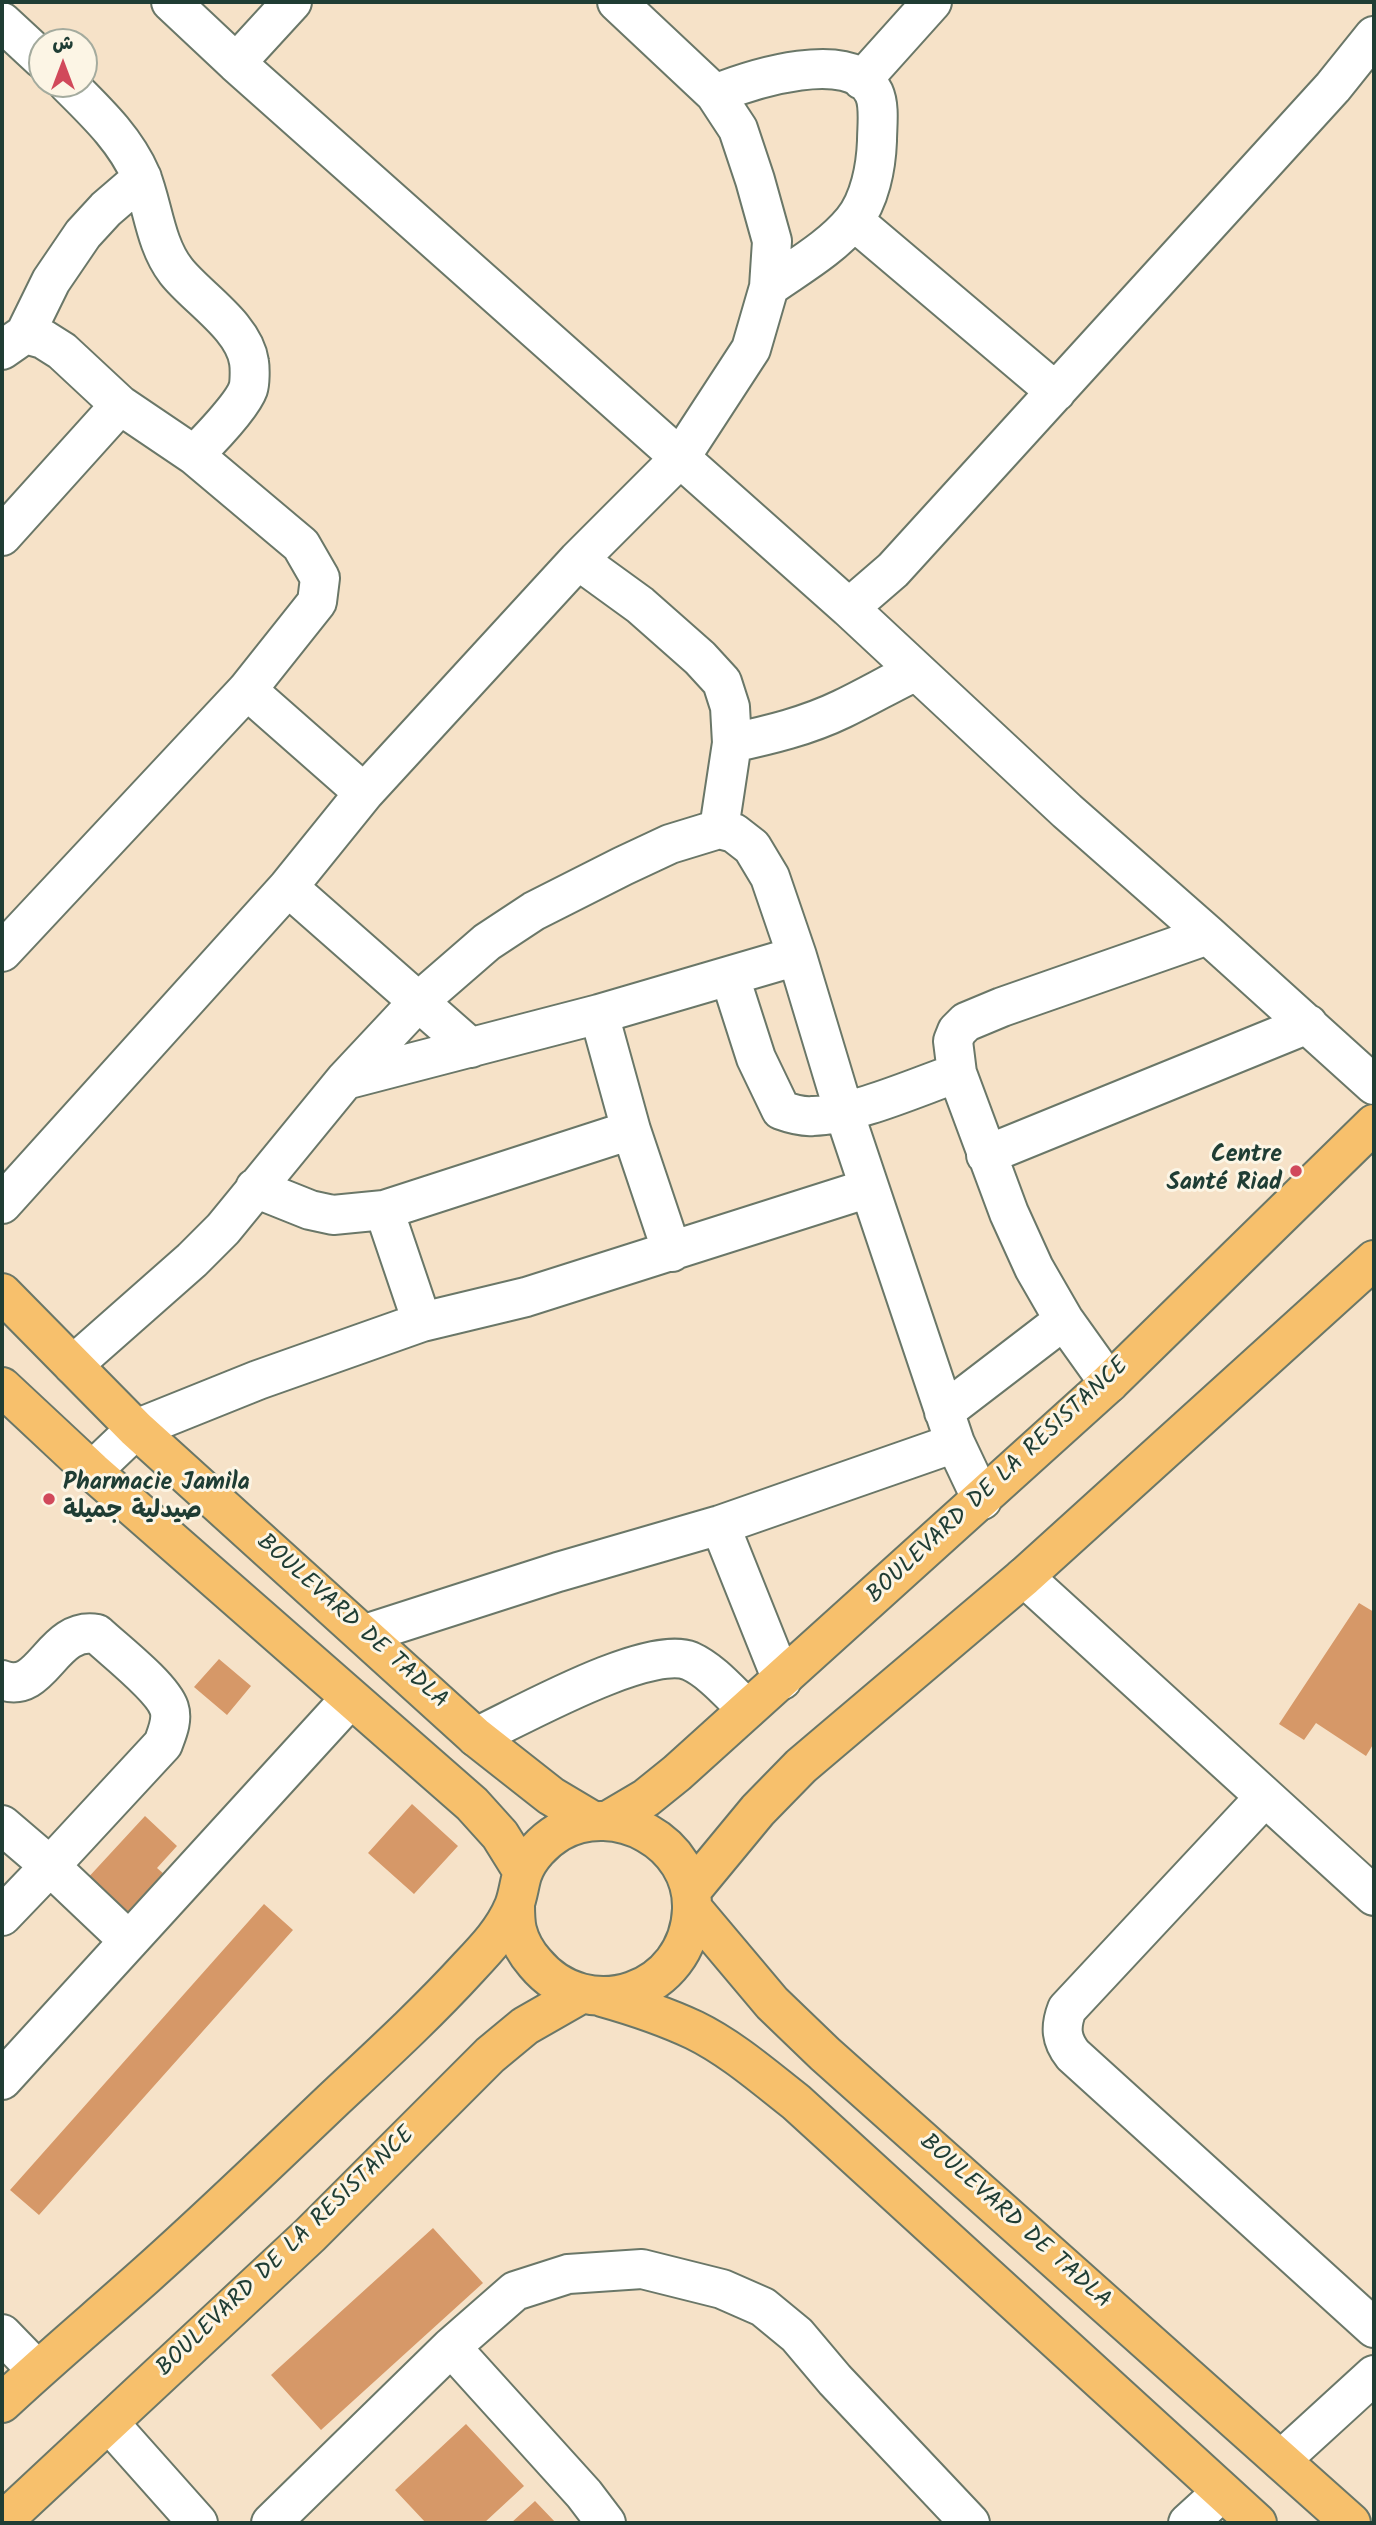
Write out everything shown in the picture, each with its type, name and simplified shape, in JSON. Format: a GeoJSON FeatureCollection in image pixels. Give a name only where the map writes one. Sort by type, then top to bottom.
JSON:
{"type":"FeatureCollection","features":[{"type":"Feature","properties":{"kind":"main road","name":"BOULEVARD DE LA RESISTANCE"},"geometry":{"type":"LineString","coordinates":[[2,2403],[147,2275],[439,2000],[499,1933],[532,1856],[559,1832],[576,1825],[600,1821],[646,1798],[677,1773],[1109,1383],[1374,1124]]}},
{"type":"Feature","properties":{"kind":"main road","name":"BOULEVARD DE LA RESISTANCE"},"geometry":{"type":"LineString","coordinates":[[2,2522],[310,2235],[490,2055],[525,2026],[592,1996],[626,1994],[647,1985],[666,1971],[680,1953],[689,1931],[691,1900],[758,1811],[802,1766],[1024,1577],[1374,1260]]}},
{"type":"Feature","properties":{"kind":"main road","name":"BOULEVARD DE TADLA"},"geometry":{"type":"LineString","coordinates":[[2,1293],[136,1429],[476,1737],[551,1796],[600,1821]]}},
{"type":"Feature","properties":{"kind":"main road"},"geometry":{"type":"LineString","coordinates":[[8,1404],[92,1471],[471,1804],[500,1835],[519,1888],[517,1931],[528,1955],[545,1975],[567,1989],[641,2008],[696,2031],[744,2062],[796,2102],[1256,2523]]}},
{"type":"Feature","properties":{"kind":"main road"},"geometry":{"type":"LineString","coordinates":[[600,1821],[627,1824],[645,1831],[661,1842],[675,1856],[684,1873],[691,1900]]}},
{"type":"Feature","properties":{"kind":"main road","name":"BOULEVARD DE TADLA"},"geometry":{"type":"LineString","coordinates":[[691,1900],[772,2003],[825,2054],[1351,2523]]}},
{"type":"Feature","properties":{"kind":"street"},"geometry":{"type":"LineString","coordinates":[[171,2],[236,64],[849,608],[1067,811],[1374,1085]]}},
{"type":"Feature","properties":{"kind":"street"},"geometry":{"type":"LineString","coordinates":[[236,64],[292,2]]}},
{"type":"Feature","properties":{"kind":"street"},"geometry":{"type":"LineString","coordinates":[[2,1204],[288,887],[364,793],[578,560],[680,458],[751,349],[769,287],[772,241],[738,130],[715,94],[617,2]]}},
{"type":"Feature","properties":{"kind":"street"},"geometry":{"type":"LineString","coordinates":[[862,80],[932,2]]}},
{"type":"Feature","properties":{"kind":"street"},"geometry":{"type":"LineString","coordinates":[[2,22],[28,46]]}},
{"type":"Feature","properties":{"kind":"street"},"geometry":{"type":"LineString","coordinates":[[849,608],[893,570],[1334,87],[1374,36]]}},
{"type":"Feature","properties":{"kind":"street"},"geometry":{"type":"LineString","coordinates":[[715,94],[746,82],[807,70],[838,70],[862,80],[874,93],[878,121],[876,158],[869,191],[854,221],[825,247],[769,287]]}},
{"type":"Feature","properties":{"kind":"street"},"geometry":{"type":"LineString","coordinates":[[82,98],[110,127],[130,153],[142,178],[159,238],[175,270],[234,330],[249,360],[248,388],[224,422],[194,456]]}},
{"type":"Feature","properties":{"kind":"street"},"geometry":{"type":"LineString","coordinates":[[14,342],[83,234],[106,209],[142,178]]}},
{"type":"Feature","properties":{"kind":"street"},"geometry":{"type":"LineString","coordinates":[[854,221],[1056,391]]}},
{"type":"Feature","properties":{"kind":"street"},"geometry":{"type":"LineString","coordinates":[[2,952],[247,690],[317,603],[320,578],[301,545],[194,456],[120,405],[62,351],[43,339],[14,342]]}},
{"type":"Feature","properties":{"kind":"street"},"geometry":{"type":"LineString","coordinates":[[2,536],[120,405]]}},
{"type":"Feature","properties":{"kind":"street"},"geometry":{"type":"LineString","coordinates":[[578,560],[640,605],[700,658],[722,682],[730,707],[732,743],[719,829]]}},
{"type":"Feature","properties":{"kind":"street"},"geometry":{"type":"LineString","coordinates":[[732,743],[811,722],[916,671]]}},
{"type":"Feature","properties":{"kind":"street"},"geometry":{"type":"LineString","coordinates":[[247,690],[364,793]]}},
{"type":"Feature","properties":{"kind":"street"},"geometry":{"type":"LineString","coordinates":[[73,1365],[192,1260],[223,1229],[345,1080],[419,1001],[487,942],[534,911],[670,844],[719,829],[734,832],[752,847],[770,877],[844,1112],[949,1427],[982,1500]]}},
{"type":"Feature","properties":{"kind":"street"},"geometry":{"type":"LineString","coordinates":[[288,887],[471,1048]]}},
{"type":"Feature","properties":{"kind":"street"},"geometry":{"type":"LineString","coordinates":[[1109,1383],[1064,1320],[1029,1257],[986,1155],[957,1073],[953,1041],[957,1031],[966,1022],[1002,1007],[1208,935]]}},
{"type":"Feature","properties":{"kind":"street"},"geometry":{"type":"LineString","coordinates":[[345,1080],[599,1014],[797,956]]}},
{"type":"Feature","properties":{"kind":"street"},"geometry":{"type":"LineString","coordinates":[[730,977],[756,1058],[781,1110],[795,1115],[813,1116],[844,1112],[957,1073]]}},
{"type":"Feature","properties":{"kind":"street"},"geometry":{"type":"LineString","coordinates":[[599,1014],[631,1130],[672,1252]]}},
{"type":"Feature","properties":{"kind":"street"},"geometry":{"type":"LineString","coordinates":[[986,1155],[1308,1024]]}},
{"type":"Feature","properties":{"kind":"street"},"geometry":{"type":"LineString","coordinates":[[255,1188],[310,1210],[333,1215],[384,1210],[631,1130]]}},
{"type":"Feature","properties":{"kind":"street"},"geometry":{"type":"LineString","coordinates":[[92,1471],[136,1429],[258,1380],[422,1322],[526,1297],[869,1188]]}},
{"type":"Feature","properties":{"kind":"street"},"geometry":{"type":"LineString","coordinates":[[384,1210],[422,1322]]}},
{"type":"Feature","properties":{"kind":"street"},"geometry":{"type":"LineString","coordinates":[[365,1634],[558,1572],[720,1525],[949,1427],[1064,1320]]}},
{"type":"Feature","properties":{"kind":"street"},"geometry":{"type":"LineString","coordinates":[[720,1525],[782,1681]]}},
{"type":"Feature","properties":{"kind":"street"},"geometry":{"type":"LineString","coordinates":[[1024,1577],[1374,1896]]}},
{"type":"Feature","properties":{"kind":"street"},"geometry":{"type":"LineString","coordinates":[[2,1680],[17,1683],[27,1681],[72,1636],[84,1632],[97,1634],[161,1695],[169,1709],[169,1728],[163,1744],[2,1916]]}},
{"type":"Feature","properties":{"kind":"street"},"geometry":{"type":"LineString","coordinates":[[476,1737],[603,1677],[655,1659],[680,1659],[696,1664],[747,1709]]}},
{"type":"Feature","properties":{"kind":"street"},"geometry":{"type":"LineString","coordinates":[[2,2080],[350,1699]]}},
{"type":"Feature","properties":{"kind":"street"},"geometry":{"type":"LineString","coordinates":[[1265,1797],[1067,2009],[1062,2028],[1063,2038],[1073,2055],[1374,2328]]}},
{"type":"Feature","properties":{"kind":"street"},"geometry":{"type":"LineString","coordinates":[[2,1825],[128,1940]]}},
{"type":"Feature","properties":{"kind":"street"},"geometry":{"type":"LineString","coordinates":[[271,2523],[451,2347],[515,2291],[568,2274],[642,2269],[722,2289],[763,2307],[797,2334],[835,2380],[970,2523]]}},
{"type":"Feature","properties":{"kind":"street"},"geometry":{"type":"LineString","coordinates":[[2,2334],[37,2370]]}},
{"type":"Feature","properties":{"kind":"street"},"geometry":{"type":"LineString","coordinates":[[451,2347],[584,2494],[606,2523]]}},
{"type":"Feature","properties":{"kind":"street"},"geometry":{"type":"LineString","coordinates":[[1280,2460],[1374,2375]]}},
{"type":"Feature","properties":{"kind":"street"},"geometry":{"type":"LineString","coordinates":[[109,2423],[198,2523]]}},
{"type":"Feature","properties":{"kind":"street"},"geometry":{"type":"LineString","coordinates":[[1188,2523],[1222,2492]]}},
{"type":"Feature","properties":{"kind":"building"},"geometry":{"type":"Polygon","coordinates":[[[1359,1603],[1374,1612],[1374,1743],[1366,1756],[1316,1723],[1304,1740],[1279,1724],[1359,1603]]]}},
{"type":"Feature","properties":{"kind":"building"},"geometry":{"type":"Polygon","coordinates":[[[219,1659],[251,1686],[227,1715],[194,1687],[219,1659]]]}},
{"type":"Feature","properties":{"kind":"building"},"geometry":{"type":"Polygon","coordinates":[[[412,1804],[458,1846],[414,1894],[368,1853],[412,1804]]]}},
{"type":"Feature","properties":{"kind":"building"},"geometry":{"type":"Polygon","coordinates":[[[145,1816],[177,1846],[157,1868],[172,1881],[132,1924],[85,1881],[145,1816]]]}},
{"type":"Feature","properties":{"kind":"building"},"geometry":{"type":"Polygon","coordinates":[[[264,1904],[293,1930],[39,2215],[10,2190],[264,1904]]]}},
{"type":"Feature","properties":{"kind":"building"},"geometry":{"type":"Polygon","coordinates":[[[433,2228],[483,2283],[321,2430],[271,2375],[433,2228]]]}},
{"type":"Feature","properties":{"kind":"building"},"geometry":{"type":"Polygon","coordinates":[[[466,2424],[524,2486],[484,2523],[426,2523],[395,2490],[466,2424]]]}},
{"type":"Feature","properties":{"kind":"building"},"geometry":{"type":"Polygon","coordinates":[[[535,2501],[556,2523],[511,2523],[535,2501]]]}},
{"type":"Feature","properties":{"kind":"place","name":"Centre Santé Riad"},"geometry":{"type":"Point","coordinates":[1296,1171]}},
{"type":"Feature","properties":{"kind":"place","name":"Pharmacie Jamila صيدلية جميلة"},"geometry":{"type":"Point","coordinates":[49,1499]}}]}
